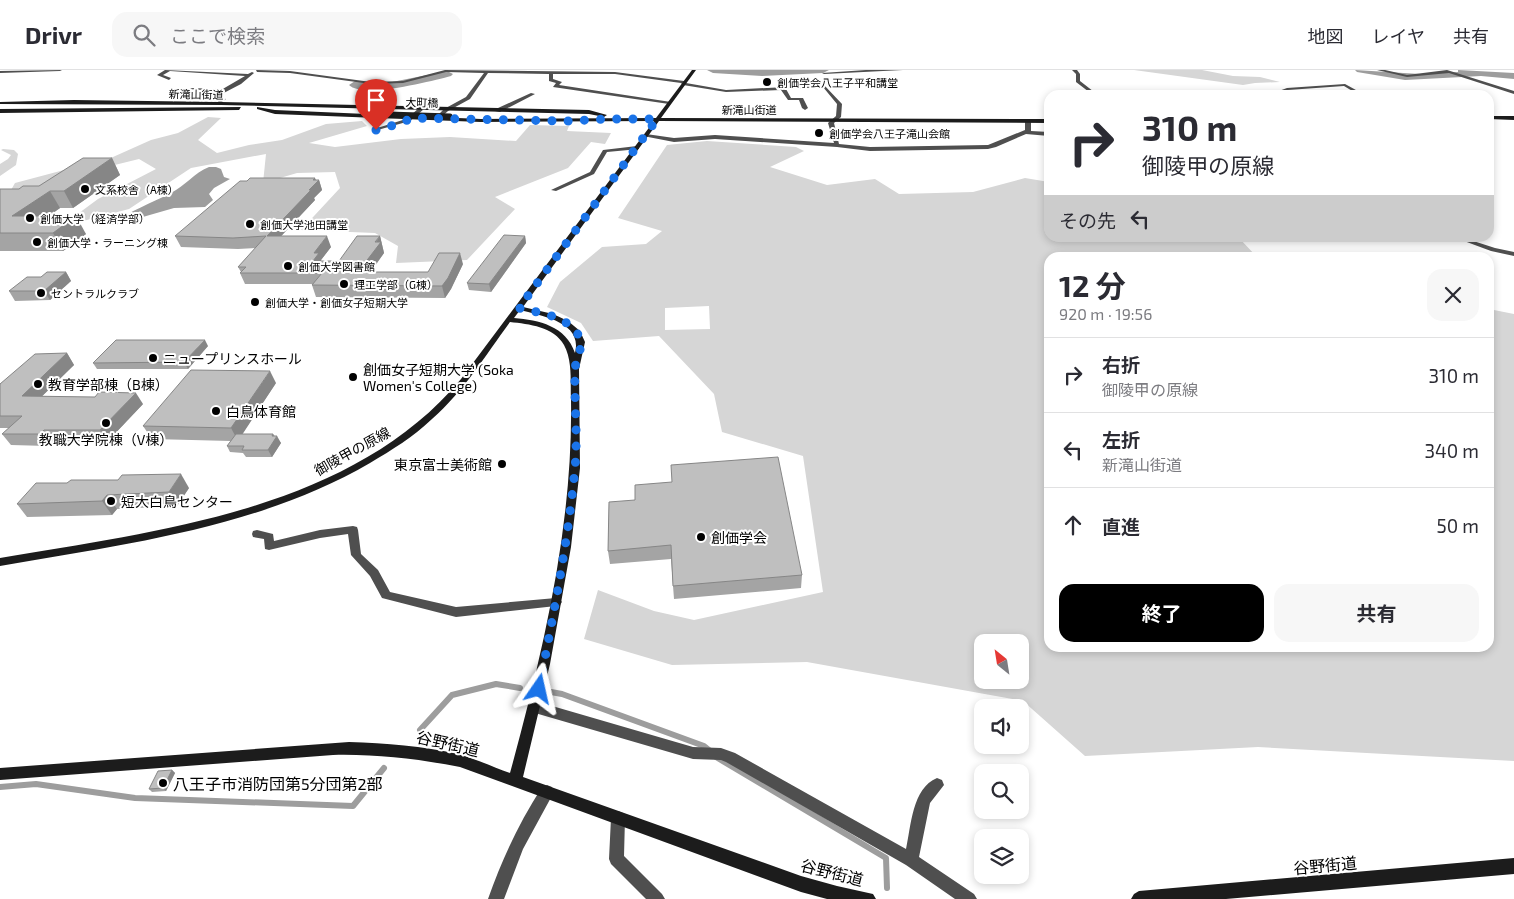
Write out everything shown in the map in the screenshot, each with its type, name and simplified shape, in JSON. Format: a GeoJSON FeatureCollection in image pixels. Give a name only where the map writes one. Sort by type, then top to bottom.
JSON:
{"type":"FeatureCollection","features":[{"type":"Feature","properties":{"kind":"main road","name":"御陵甲の原線"},"geometry":{"type":"LineString","coordinates":[[0,562],[194,527],[246,513],[300,493],[348,472],[391,446],[449,398],[519,308],[693,71]]}},
{"type":"Feature","properties":{"kind":"main road"},"geometry":{"type":"LineString","coordinates":[[0,107],[220,102],[446,110],[589,112],[606,117]]}},
{"type":"Feature","properties":{"kind":"main road","name":"新滝山街道"},"geometry":{"type":"LineString","coordinates":[[0,107],[199,104],[390,112]]}},
{"type":"Feature","properties":{"kind":"main road","name":"新滝山街道"},"geometry":{"type":"LineString","coordinates":[[0,107],[205,110],[259,108],[390,112]]}},
{"type":"Feature","properties":{"kind":"main road"},"geometry":{"type":"LineString","coordinates":[[259,108],[275,112],[437,119],[560,121],[606,117]]}},
{"type":"Feature","properties":{"kind":"main road","name":"大町橋"},"geometry":{"type":"LineString","coordinates":[[390,112],[451,114]]}},
{"type":"Feature","properties":{"kind":"main road","name":"新滝山街道"},"geometry":{"type":"LineString","coordinates":[[451,114],[1044,120]]}},
{"type":"Feature","properties":{"kind":"main road","name":"新滝山街道"},"geometry":{"type":"LineString","coordinates":[[837,118],[1044,120]]}},
{"type":"Feature","properties":{"kind":"main road"},"geometry":{"type":"LineString","coordinates":[[1494,118],[1514,118]]}},
{"type":"Feature","properties":{"kind":"main road"},"geometry":{"type":"LineString","coordinates":[[1494,122],[1514,122]]}},
{"type":"Feature","properties":{"kind":"main road"},"geometry":{"type":"LineString","coordinates":[[515,780],[535,707],[556,602],[575,468],[577,435],[575,367],[581,343],[578,334],[566,322],[558,318],[519,308]]}},
{"type":"Feature","properties":{"kind":"main road"},"geometry":{"type":"LineString","coordinates":[[508,320],[536,323],[548,328],[567,344],[575,367]]}},
{"type":"Feature","properties":{"kind":"main road","name":"谷野街道"},"geometry":{"type":"LineString","coordinates":[[0,774],[240,755],[362,748],[426,754],[460,761],[515,780],[801,884],[837,894],[868,899]]}},
{"type":"Feature","properties":{"kind":"main road","name":"谷野街道"},"geometry":{"type":"LineString","coordinates":[[1139,899],[1514,866]]}},
{"type":"Feature","properties":{"kind":"street"},"geometry":{"type":"LineString","coordinates":[[0,72],[60,70]]}},
{"type":"Feature","properties":{"kind":"street"},"geometry":{"type":"LineString","coordinates":[[169,78],[159,76],[170,70],[250,75]]}},
{"type":"Feature","properties":{"kind":"street"},"geometry":{"type":"LineString","coordinates":[[220,102],[224,99],[210,98],[239,83],[258,70],[290,72],[380,84],[404,82],[446,72],[488,71],[615,73],[726,91],[824,86]]}},
{"type":"Feature","properties":{"kind":"street"},"geometry":{"type":"LineString","coordinates":[[824,86],[826,80],[823,72],[900,70]]}},
{"type":"Feature","properties":{"kind":"street"},"geometry":{"type":"LineString","coordinates":[[1074,70],[1078,74],[1078,81],[1090,90]]}},
{"type":"Feature","properties":{"kind":"street"},"geometry":{"type":"LineString","coordinates":[[1379,70],[1407,76],[1448,72],[1514,93]]}},
{"type":"Feature","properties":{"kind":"street"},"geometry":{"type":"LineString","coordinates":[[437,119],[446,110],[468,98],[488,71]]}},
{"type":"Feature","properties":{"kind":"street"},"geometry":{"type":"LineString","coordinates":[[551,72],[551,80],[560,82],[555,86],[582,92],[629,95],[669,103]]}},
{"type":"Feature","properties":{"kind":"street"},"geometry":{"type":"LineString","coordinates":[[1287,90],[1345,85],[1354,90]]}},
{"type":"Feature","properties":{"kind":"street"},"geometry":{"type":"LineString","coordinates":[[824,86],[840,104],[837,118],[831,123],[836,145]]}},
{"type":"Feature","properties":{"kind":"street"},"geometry":{"type":"LineString","coordinates":[[190,89],[222,91]]}},
{"type":"Feature","properties":{"kind":"street"},"geometry":{"type":"LineString","coordinates":[[783,89],[790,99],[801,99],[809,108],[798,109]]}},
{"type":"Feature","properties":{"kind":"street"},"geometry":{"type":"LineString","coordinates":[[498,111],[514,100],[532,94]]}},
{"type":"Feature","properties":{"kind":"street"},"geometry":{"type":"LineString","coordinates":[[376,130],[402,123],[411,118],[421,109],[420,106],[412,104]]}},
{"type":"Feature","properties":{"kind":"street"},"geometry":{"type":"LineString","coordinates":[[646,136],[674,140],[714,137],[836,145],[875,150],[988,147],[1028,131],[1028,121]]}},
{"type":"Feature","properties":{"kind":"street"},"geometry":{"type":"LineString","coordinates":[[1025,132],[1044,134]]}},
{"type":"Feature","properties":{"kind":"street"},"geometry":{"type":"LineString","coordinates":[[572,189],[592,174],[605,151],[637,148]]}},
{"type":"Feature","properties":{"kind":"street"},"geometry":{"type":"LineString","coordinates":[[554,190],[592,174]]}},
{"type":"Feature","properties":{"kind":"street"},"geometry":{"type":"LineString","coordinates":[[1470,242],[1493,250],[1514,254]]}},
{"type":"Feature","properties":{"kind":"street"},"geometry":{"type":"LineString","coordinates":[[257,534],[269,538],[269,546],[320,534],[353,530],[356,555],[374,573],[386,595],[456,612],[556,602]]}},
{"type":"Feature","properties":{"kind":"street"},"geometry":{"type":"LineString","coordinates":[[535,707],[693,753],[721,754],[730,757],[911,860],[969,899]]}},
{"type":"Feature","properties":{"kind":"street"},"geometry":{"type":"LineString","coordinates":[[911,860],[924,800],[937,785]]}},
{"type":"Feature","properties":{"kind":"street"},"geometry":{"type":"LineString","coordinates":[[496,899],[504,872],[528,820],[547,792]]}},
{"type":"Feature","properties":{"kind":"street"},"geometry":{"type":"LineString","coordinates":[[618,818],[616,859],[657,899]]}},
{"type":"Feature","properties":{"kind":"shaded area"},"geometry":{"type":"Polygon","coordinates":[[[1134,70],[1202,70],[1233,76],[1260,77],[1280,82],[1243,85],[1134,70]]]}},
{"type":"Feature","properties":{"kind":"shaded area"},"geometry":{"type":"Polygon","coordinates":[[[208,117],[221,118],[198,140],[217,153],[249,145],[282,140],[326,124],[362,121],[367,126],[309,143],[335,147],[401,139],[450,137],[516,141],[530,125],[569,126],[567,131],[611,133],[605,144],[591,142],[568,168],[495,197],[515,209],[467,260],[396,263],[398,246],[375,233],[301,230],[340,188],[335,172],[297,173],[263,183],[266,154],[191,168],[129,209],[60,227],[98,199],[156,169],[139,159],[62,178],[38,192],[11,190],[15,183],[113,157],[151,140],[178,133],[208,117]]]}},
{"type":"Feature","properties":{"kind":"shaded area"},"geometry":{"type":"Polygon","coordinates":[[[707,141],[796,147],[804,151],[770,167],[827,185],[875,179],[899,194],[973,192],[1025,178],[1044,181],[1044,242],[1243,242],[1252,252],[1044,252],[1044,652],[1494,652],[1494,310],[1514,314],[1514,761],[1258,747],[1085,756],[1029,706],[1029,699],[1012,699],[807,662],[672,665],[584,639],[598,590],[654,611],[694,620],[823,592],[803,456],[722,432],[714,394],[659,336],[593,341],[581,323],[547,307],[560,282],[602,247],[646,244],[662,231],[618,218],[667,145],[707,141]],[[709,306],[665,308],[665,330],[710,329],[709,306]]]}},
{"type":"Feature","properties":{"kind":"shaded area"},"geometry":{"type":"Polygon","coordinates":[[[1,150],[14,150],[18,154],[16,165],[0,176],[0,164],[11,155],[1,150]]]}},
{"type":"Feature","properties":{"kind":"shaded area"},"geometry":{"type":"Polygon","coordinates":[[[209,167],[221,169],[224,177],[230,179],[214,188],[209,194],[213,200],[205,207],[174,208],[115,225],[112,224],[133,211],[176,190],[209,167]]]}},
{"type":"Feature","properties":{"kind":"building"},"geometry":{"type":"Polygon","coordinates":[[[83,158],[112,158],[64,191],[50,191],[12,216],[76,216],[53,233],[0,233],[0,189],[39,186],[83,158]]]}},
{"type":"Feature","properties":{"kind":"building"},"geometry":{"type":"Polygon","coordinates":[[[250,178],[315,178],[313,180],[319,180],[267,236],[327,236],[314,253],[319,253],[313,261],[339,261],[357,236],[380,236],[375,242],[381,242],[358,272],[428,272],[439,253],[460,253],[442,286],[312,285],[322,273],[240,273],[246,267],[238,267],[266,236],[233,238],[175,236],[240,181],[247,181],[250,178]]]}},
{"type":"Feature","properties":{"kind":"building"},"geometry":{"type":"Polygon","coordinates":[[[504,235],[525,236],[489,284],[467,283],[504,235]]]}},
{"type":"Feature","properties":{"kind":"building"},"geometry":{"type":"Polygon","coordinates":[[[47,272],[66,272],[44,291],[9,291],[27,277],[41,277],[47,272]]]}},
{"type":"Feature","properties":{"kind":"building","name":"ニュープリンスホール"},"geometry":{"type":"Polygon","coordinates":[[[116,340],[205,340],[184,362],[93,363],[116,340]]]}},
{"type":"Feature","properties":{"kind":"building"},"geometry":{"type":"Polygon","coordinates":[[[67,353],[22,396],[95,397],[99,392],[136,393],[100,430],[44,430],[40,434],[2,434],[22,416],[0,416],[0,384],[35,354],[67,353]]]}},
{"type":"Feature","properties":{"kind":"building","name":"白鳥体育館"},"geometry":{"type":"Polygon","coordinates":[[[191,370],[270,371],[231,428],[143,426],[191,370]]]}},
{"type":"Feature","properties":{"kind":"building"},"geometry":{"type":"Polygon","coordinates":[[[236,434],[273,434],[272,436],[277,436],[268,450],[242,450],[244,446],[227,446],[236,434]]]}},
{"type":"Feature","properties":{"kind":"building","name":"創価学会"},"geometry":{"type":"Polygon","coordinates":[[[778,457],[802,575],[673,586],[671,545],[608,551],[609,502],[635,500],[635,485],[672,482],[671,465],[778,457]]]}},
{"type":"Feature","properties":{"kind":"building"},"geometry":{"type":"Polygon","coordinates":[[[181,474],[169,492],[107,495],[102,501],[17,504],[36,483],[67,483],[71,480],[118,480],[122,475],[181,474]]]}},
{"type":"Feature","properties":{"kind":"building"},"geometry":{"type":"Polygon","coordinates":[[[172,770],[163,788],[149,789],[158,771],[172,770]]]}},
{"type":"Feature","properties":{"kind":"waterway"},"geometry":{"type":"LineString","coordinates":[[713,70],[762,73],[823,70]]}},
{"type":"Feature","properties":{"kind":"waterway"},"geometry":{"type":"LineString","coordinates":[[1361,70],[1405,77],[1435,77],[1480,73]]}},
{"type":"Feature","properties":{"kind":"waterway"},"geometry":{"type":"LineString","coordinates":[[1463,71],[1514,76]]}},
{"type":"Feature","properties":{"kind":"waterway"},"geometry":{"type":"LineString","coordinates":[[355,85],[387,87],[447,74]]}},
{"type":"Feature","properties":{"kind":"waterway"},"geometry":{"type":"LineString","coordinates":[[420,730],[452,695],[496,684],[520,688]]}},
{"type":"Feature","properties":{"kind":"waterway"},"geometry":{"type":"LineString","coordinates":[[551,692],[562,694],[704,746],[709,750]]}},
{"type":"Feature","properties":{"kind":"waterway"},"geometry":{"type":"LineString","coordinates":[[716,757],[886,858],[887,888]]}},
{"type":"Feature","properties":{"kind":"waterway"},"geometry":{"type":"LineString","coordinates":[[0,787],[36,784],[135,798],[353,806],[384,768]]}},
{"type":"Feature","properties":{"kind":"place","name":"創価学会八王子平和講堂"},"geometry":{"type":"Point","coordinates":[767,82]}},
{"type":"Feature","properties":{"kind":"place","name":"創価学会八王子滝山会館"},"geometry":{"type":"Point","coordinates":[819,133]}},
{"type":"Feature","properties":{"kind":"place","name":"文系校舎（A棟）"},"geometry":{"type":"Point","coordinates":[85,189]}},
{"type":"Feature","properties":{"kind":"place","name":"創価大学（経済学部）"},"geometry":{"type":"Point","coordinates":[30,218]}},
{"type":"Feature","properties":{"kind":"place","name":"創価大学池田講堂"},"geometry":{"type":"Point","coordinates":[250,224]}},
{"type":"Feature","properties":{"kind":"place","name":"創価大学・ラーニング棟"},"geometry":{"type":"Point","coordinates":[37,242]}},
{"type":"Feature","properties":{"kind":"place","name":"創価大学図書館"},"geometry":{"type":"Point","coordinates":[288,266]}},
{"type":"Feature","properties":{"kind":"place","name":"理工学部（G棟）"},"geometry":{"type":"Point","coordinates":[344,284]}},
{"type":"Feature","properties":{"kind":"place","name":"セントラルクラブ"},"geometry":{"type":"Point","coordinates":[41,293]}},
{"type":"Feature","properties":{"kind":"place","name":"創価大学・創価女子短期大学"},"geometry":{"type":"Point","coordinates":[255,302]}},
{"type":"Feature","properties":{"kind":"place","name":"ニュープリンスホール"},"geometry":{"type":"Point","coordinates":[153,358]}},
{"type":"Feature","properties":{"kind":"place","name":"創価女子短期大学 (Soka Women's College)"},"geometry":{"type":"Point","coordinates":[353,377]}},
{"type":"Feature","properties":{"kind":"place","name":"教育学部棟（B棟）"},"geometry":{"type":"Point","coordinates":[38,384]}},
{"type":"Feature","properties":{"kind":"place","name":"白鳥体育館"},"geometry":{"type":"Point","coordinates":[216,411]}},
{"type":"Feature","properties":{"kind":"place","name":"教職大学院棟（V棟）"},"geometry":{"type":"Point","coordinates":[106,423]}},
{"type":"Feature","properties":{"kind":"place","name":"東京富士美術館"},"geometry":{"type":"Point","coordinates":[502,464]}},
{"type":"Feature","properties":{"kind":"place","name":"短大白鳥センター"},"geometry":{"type":"Point","coordinates":[111,501]}},
{"type":"Feature","properties":{"kind":"place","name":"創価学会"},"geometry":{"type":"Point","coordinates":[701,537]}},
{"type":"Feature","properties":{"kind":"place","name":"八王子市消防団第5分団第2部"},"geometry":{"type":"Point","coordinates":[163,783]}},
{"type":"Feature","properties":{"kind":"route"},"geometry":{"type":"LineString","coordinates":[[376,130],[402,123],[411,118],[568,121],[657,119],[519,308],[550,315],[566,322],[578,334],[581,343],[575,367],[577,435],[575,468],[560,582],[539,689]]}}]}
